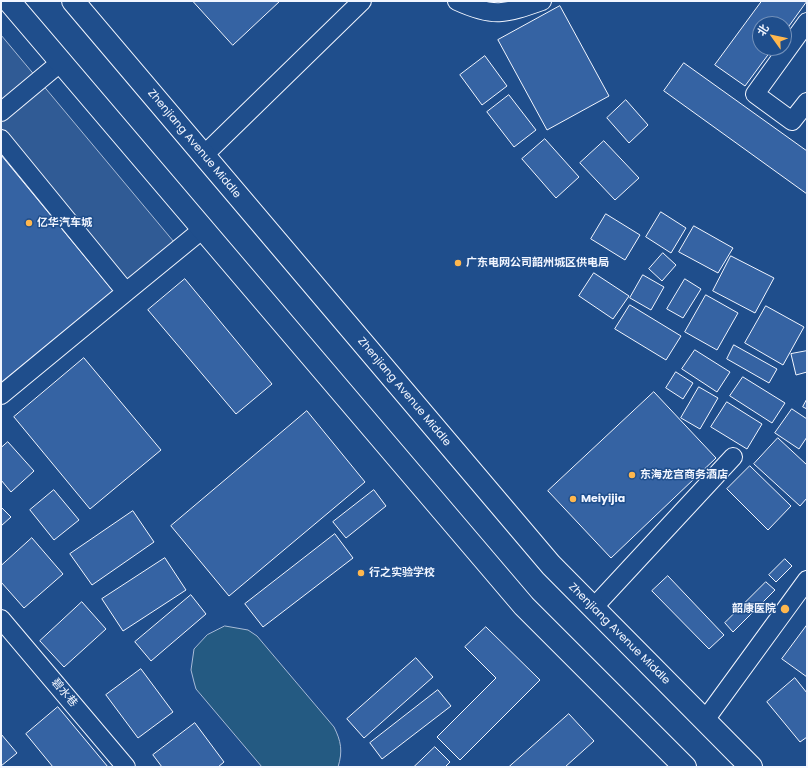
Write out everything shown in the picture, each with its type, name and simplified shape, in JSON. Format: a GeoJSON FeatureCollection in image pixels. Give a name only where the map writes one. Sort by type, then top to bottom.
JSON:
{"type":"FeatureCollection","features":[{"type":"Feature","properties":{"kind":"main road"},"geometry":{"type":"LineString","coordinates":[[9,1],[524,606],[686,767]]}},
{"type":"Feature","properties":{"kind":"main road","name":"Zhenjiang Avenue Middle"},"geometry":{"type":"LineString","coordinates":[[73,1],[551,566],[751,767]]}},
{"type":"Feature","properties":{"kind":"street"},"geometry":{"type":"LineString","coordinates":[[204,155],[362,1]]}},
{"type":"Feature","properties":{"kind":"street"},"geometry":{"type":"LineString","coordinates":[[456,1],[474,9],[493,14],[512,12],[542,1]]}},
{"type":"Feature","properties":{"kind":"street"},"geometry":{"type":"LineString","coordinates":[[807,22],[755,94],[792,121],[807,102]]}},
{"type":"Feature","properties":{"kind":"street"},"geometry":{"type":"LineString","coordinates":[[1,112],[62,62]]}},
{"type":"Feature","properties":{"kind":"street"},"geometry":{"type":"LineString","coordinates":[[1,139],[126,292]]}},
{"type":"Feature","properties":{"kind":"street"},"geometry":{"type":"LineString","coordinates":[[1,396],[203,228]]}},
{"type":"Feature","properties":{"kind":"street"},"geometry":{"type":"LineString","coordinates":[[593,608],[733,457]]}},
{"type":"Feature","properties":{"kind":"street"},"geometry":{"type":"LineString","coordinates":[[704,720],[807,580]]}},
{"type":"Feature","properties":{"kind":"street","name":"碧水巷"},"geometry":{"type":"LineString","coordinates":[[1,619],[126,767]]}},
{"type":"Feature","properties":{"kind":"shaded area"},"geometry":{"type":"Polygon","coordinates":[[[1,35],[174,242],[127,282],[1,132],[1,35]]]}},
{"type":"Feature","properties":{"kind":"shaded area"},"geometry":{"type":"Polygon","coordinates":[[[225,626],[248,630],[257,636],[334,727],[340,746],[338,767],[262,767],[196,689],[191,670],[194,649],[207,635],[225,626]]]}},
{"type":"Feature","properties":{"kind":"building"},"geometry":{"type":"Polygon","coordinates":[[[193,1],[280,1],[233,45],[193,1]]]}},
{"type":"Feature","properties":{"kind":"building"},"geometry":{"type":"Polygon","coordinates":[[[762,1],[807,1],[792,22],[792,16],[752,16],[752,56],[767,56],[745,86],[715,65],[762,1]]]}},
{"type":"Feature","properties":{"kind":"building"},"geometry":{"type":"Polygon","coordinates":[[[560,6],[609,96],[547,130],[498,40],[560,6]]]}},
{"type":"Feature","properties":{"kind":"building"},"geometry":{"type":"Polygon","coordinates":[[[485,56],[507,86],[482,105],[460,75],[485,56]]]}},
{"type":"Feature","properties":{"kind":"building"},"geometry":{"type":"Polygon","coordinates":[[[684,63],[807,151],[807,194],[664,91],[684,63]]]}},
{"type":"Feature","properties":{"kind":"building"},"geometry":{"type":"Polygon","coordinates":[[[509,95],[536,130],[514,147],[487,112],[509,95]]]}},
{"type":"Feature","properties":{"kind":"building"},"geometry":{"type":"Polygon","coordinates":[[[626,100],[648,125],[629,143],[607,118],[626,100]]]}},
{"type":"Feature","properties":{"kind":"building"},"geometry":{"type":"Polygon","coordinates":[[[545,139],[579,177],[556,198],[522,159],[545,139]]]}},
{"type":"Feature","properties":{"kind":"building"},"geometry":{"type":"Polygon","coordinates":[[[604,141],[639,178],[615,200],[580,163],[604,141]]]}},
{"type":"Feature","properties":{"kind":"building","name":"亿华汽车城"},"geometry":{"type":"Polygon","coordinates":[[[1,155],[113,291],[1,383],[1,155]]]}},
{"type":"Feature","properties":{"kind":"building"},"geometry":{"type":"Polygon","coordinates":[[[661,212],[686,228],[671,253],[646,237],[661,212]]]}},
{"type":"Feature","properties":{"kind":"building"},"geometry":{"type":"Polygon","coordinates":[[[606,214],[640,235],[625,260],[591,239],[606,214]]]}},
{"type":"Feature","properties":{"kind":"building"},"geometry":{"type":"Polygon","coordinates":[[[694,226],[733,248],[718,273],[679,252],[694,226]]]}},
{"type":"Feature","properties":{"kind":"building"},"geometry":{"type":"Polygon","coordinates":[[[663,253],[676,265],[662,281],[649,269],[663,253]]]}},
{"type":"Feature","properties":{"kind":"building"},"geometry":{"type":"Polygon","coordinates":[[[731,256],[774,278],[755,313],[713,291],[731,256]]]}},
{"type":"Feature","properties":{"kind":"building"},"geometry":{"type":"Polygon","coordinates":[[[594,273],[629,296],[613,319],[579,296],[594,273]]]}},
{"type":"Feature","properties":{"kind":"building"},"geometry":{"type":"Polygon","coordinates":[[[643,275],[664,287],[651,310],[630,298],[643,275]]]}},
{"type":"Feature","properties":{"kind":"building"},"geometry":{"type":"Polygon","coordinates":[[[185,279],[272,384],[236,414],[148,310],[185,279]]]}},
{"type":"Feature","properties":{"kind":"building"},"geometry":{"type":"Polygon","coordinates":[[[685,279],[701,289],[683,318],[667,309],[685,279]]]}},
{"type":"Feature","properties":{"kind":"building"},"geometry":{"type":"Polygon","coordinates":[[[706,295],[738,313],[717,350],[685,332],[706,295]]]}},
{"type":"Feature","properties":{"kind":"building"},"geometry":{"type":"Polygon","coordinates":[[[630,305],[681,336],[666,360],[615,329],[630,305]]]}},
{"type":"Feature","properties":{"kind":"building"},"geometry":{"type":"Polygon","coordinates":[[[766,306],[804,327],[783,365],[745,343],[766,306]]]}},
{"type":"Feature","properties":{"kind":"building"},"geometry":{"type":"Polygon","coordinates":[[[734,345],[777,369],[769,383],[727,359],[734,345]]]}},
{"type":"Feature","properties":{"kind":"building"},"geometry":{"type":"Polygon","coordinates":[[[695,350],[730,372],[717,392],[682,369],[695,350]]]}},
{"type":"Feature","properties":{"kind":"building"},"geometry":{"type":"Polygon","coordinates":[[[807,351],[807,372],[796,375],[791,354],[807,351]]]}},
{"type":"Feature","properties":{"kind":"building"},"geometry":{"type":"Polygon","coordinates":[[[84,358],[161,450],[90,509],[14,417],[84,358]]]}},
{"type":"Feature","properties":{"kind":"building"},"geometry":{"type":"Polygon","coordinates":[[[676,372],[693,383],[683,399],[666,388],[676,372]]]}},
{"type":"Feature","properties":{"kind":"building"},"geometry":{"type":"Polygon","coordinates":[[[743,377],[785,403],[772,423],[730,396],[743,377]]]}},
{"type":"Feature","properties":{"kind":"building"},"geometry":{"type":"Polygon","coordinates":[[[699,387],[718,398],[700,429],[681,418],[699,387]]]}},
{"type":"Feature","properties":{"kind":"building","name":"东海龙宫商务酒店"},"geometry":{"type":"Polygon","coordinates":[[[654,392],[716,458],[611,558],[548,491],[654,392]]]}},
{"type":"Feature","properties":{"kind":"building"},"geometry":{"type":"Polygon","coordinates":[[[807,399],[807,409],[803,407],[807,399]]]}},
{"type":"Feature","properties":{"kind":"building"},"geometry":{"type":"Polygon","coordinates":[[[727,402],[762,424],[747,449],[711,427],[727,402]]]}},
{"type":"Feature","properties":{"kind":"building"},"geometry":{"type":"Polygon","coordinates":[[[792,409],[807,419],[807,437],[799,449],[775,433],[792,409]]]}},
{"type":"Feature","properties":{"kind":"building"},"geometry":{"type":"Polygon","coordinates":[[[307,411],[365,482],[229,596],[171,526],[307,411]]]}},
{"type":"Feature","properties":{"kind":"building"},"geometry":{"type":"Polygon","coordinates":[[[778,438],[807,465],[807,498],[800,506],[754,464],[778,438]]]}},
{"type":"Feature","properties":{"kind":"building"},"geometry":{"type":"Polygon","coordinates":[[[8,442],[34,471],[11,492],[1,480],[1,448],[8,442]]]}},
{"type":"Feature","properties":{"kind":"building"},"geometry":{"type":"Polygon","coordinates":[[[750,466],[791,506],[768,530],[727,489],[750,466]]]}},
{"type":"Feature","properties":{"kind":"building"},"geometry":{"type":"Polygon","coordinates":[[[54,490],[79,520],[54,540],[30,510],[54,490]]]}},
{"type":"Feature","properties":{"kind":"building"},"geometry":{"type":"Polygon","coordinates":[[[374,490],[386,506],[346,538],[333,522],[374,490]]]}},
{"type":"Feature","properties":{"kind":"building"},"geometry":{"type":"Polygon","coordinates":[[[1,507],[11,517],[1,526],[1,507]]]}},
{"type":"Feature","properties":{"kind":"building"},"geometry":{"type":"Polygon","coordinates":[[[133,511],[154,542],[92,585],[70,554],[133,511]]]}},
{"type":"Feature","properties":{"kind":"building"},"geometry":{"type":"Polygon","coordinates":[[[335,534],[353,558],[263,627],[245,604],[335,534]]]}},
{"type":"Feature","properties":{"kind":"building"},"geometry":{"type":"Polygon","coordinates":[[[32,538],[63,574],[24,608],[1,582],[1,566],[32,538]]]}},
{"type":"Feature","properties":{"kind":"building"},"geometry":{"type":"Polygon","coordinates":[[[165,558],[186,590],[123,631],[102,599],[165,558]]]}},
{"type":"Feature","properties":{"kind":"building"},"geometry":{"type":"Polygon","coordinates":[[[785,559],[792,566],[776,582],[769,575],[785,559]]]}},
{"type":"Feature","properties":{"kind":"building"},"geometry":{"type":"Polygon","coordinates":[[[668,576],[724,635],[709,649],[652,591],[668,576]]]}},
{"type":"Feature","properties":{"kind":"building"},"geometry":{"type":"Polygon","coordinates":[[[766,582],[775,590],[733,632],[725,623],[766,582]]]}},
{"type":"Feature","properties":{"kind":"building"},"geometry":{"type":"Polygon","coordinates":[[[191,595],[206,614],[151,661],[135,642],[191,595]]]}},
{"type":"Feature","properties":{"kind":"building"},"geometry":{"type":"Polygon","coordinates":[[[82,602],[106,629],[64,667],[40,641],[82,602]]]}},
{"type":"Feature","properties":{"kind":"building"},"geometry":{"type":"Polygon","coordinates":[[[807,625],[807,677],[782,659],[807,625]]]}},
{"type":"Feature","properties":{"kind":"building"},"geometry":{"type":"Polygon","coordinates":[[[486,627],[540,680],[460,760],[437,737],[496,678],[465,647],[486,627]]]}},
{"type":"Feature","properties":{"kind":"building"},"geometry":{"type":"Polygon","coordinates":[[[416,658],[433,677],[364,738],[347,719],[416,658]]]}},
{"type":"Feature","properties":{"kind":"building"},"geometry":{"type":"Polygon","coordinates":[[[141,669],[173,712],[138,738],[106,695],[141,669]]]}},
{"type":"Feature","properties":{"kind":"building"},"geometry":{"type":"Polygon","coordinates":[[[795,678],[807,693],[807,737],[800,742],[767,702],[795,678]]]}},
{"type":"Feature","properties":{"kind":"building"},"geometry":{"type":"Polygon","coordinates":[[[438,690],[451,706],[382,759],[370,743],[438,690]]]}},
{"type":"Feature","properties":{"kind":"building"},"geometry":{"type":"Polygon","coordinates":[[[58,707],[108,767],[53,767],[26,734],[58,707]]]}},
{"type":"Feature","properties":{"kind":"building"},"geometry":{"type":"Polygon","coordinates":[[[569,714],[594,741],[565,767],[509,767],[569,714]]]}},
{"type":"Feature","properties":{"kind":"building"},"geometry":{"type":"Polygon","coordinates":[[[195,723],[224,762],[218,767],[162,767],[153,755],[195,723]]]}},
{"type":"Feature","properties":{"kind":"building"},"geometry":{"type":"Polygon","coordinates":[[[1,734],[17,753],[1,766],[1,734]]]}},
{"type":"Feature","properties":{"kind":"building"},"geometry":{"type":"Polygon","coordinates":[[[435,747],[450,762],[445,767],[414,767],[435,747]]]}},
{"type":"Feature","properties":{"kind":"place","name":"亿华汽车城"},"geometry":{"type":"Point","coordinates":[29,223]}},
{"type":"Feature","properties":{"kind":"place","name":"广东电网公司韶州城区供电局"},"geometry":{"type":"Point","coordinates":[458,263]}},
{"type":"Feature","properties":{"kind":"place","name":"东海龙宫商务酒店"},"geometry":{"type":"Point","coordinates":[632,475]}},
{"type":"Feature","properties":{"kind":"place","name":"Meiyijia"},"geometry":{"type":"Point","coordinates":[573,499]}},
{"type":"Feature","properties":{"kind":"place","name":"行之实验学校"},"geometry":{"type":"Point","coordinates":[361,573]}},
{"type":"Feature","properties":{"kind":"place","name":"韶康医院"},"geometry":{"type":"Point","coordinates":[785,609]}}]}
